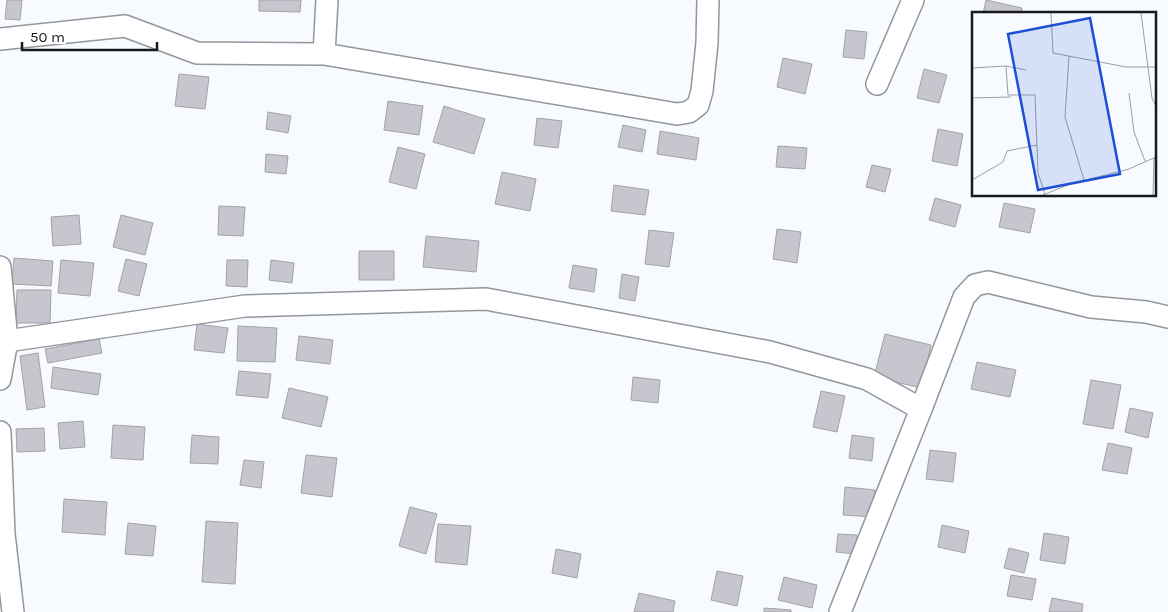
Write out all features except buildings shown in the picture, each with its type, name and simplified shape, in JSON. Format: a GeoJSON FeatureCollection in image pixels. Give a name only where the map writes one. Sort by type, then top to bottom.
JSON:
{"type":"FeatureCollection","features":[{"type":"Feature","properties":{"kind":"street"},"geometry":{"type":"LineString","coordinates":[[324,54],[327,0]]}},
{"type":"Feature","properties":{"kind":"street"},"geometry":{"type":"LineString","coordinates":[[0,40],[125,26],[197,53],[324,54],[677,114],[689,112],[698,104],[702,91],[707,43],[708,0]]}},
{"type":"Feature","properties":{"kind":"street"},"geometry":{"type":"LineString","coordinates":[[877,84],[913,0]]}},
{"type":"Feature","properties":{"kind":"street"},"geometry":{"type":"LineString","coordinates":[[0,267],[7,340],[0,379]]}},
{"type":"Feature","properties":{"kind":"street"},"geometry":{"type":"LineString","coordinates":[[840,612],[964,296],[975,285],[988,282],[1091,307],[1146,312],[1168,317]]}},
{"type":"Feature","properties":{"kind":"street"},"geometry":{"type":"LineString","coordinates":[[7,340],[245,306],[486,299],[770,352],[866,379],[921,409]]}},
{"type":"Feature","properties":{"kind":"street"},"geometry":{"type":"LineString","coordinates":[[0,432],[4,534],[13,612]]}}]}
